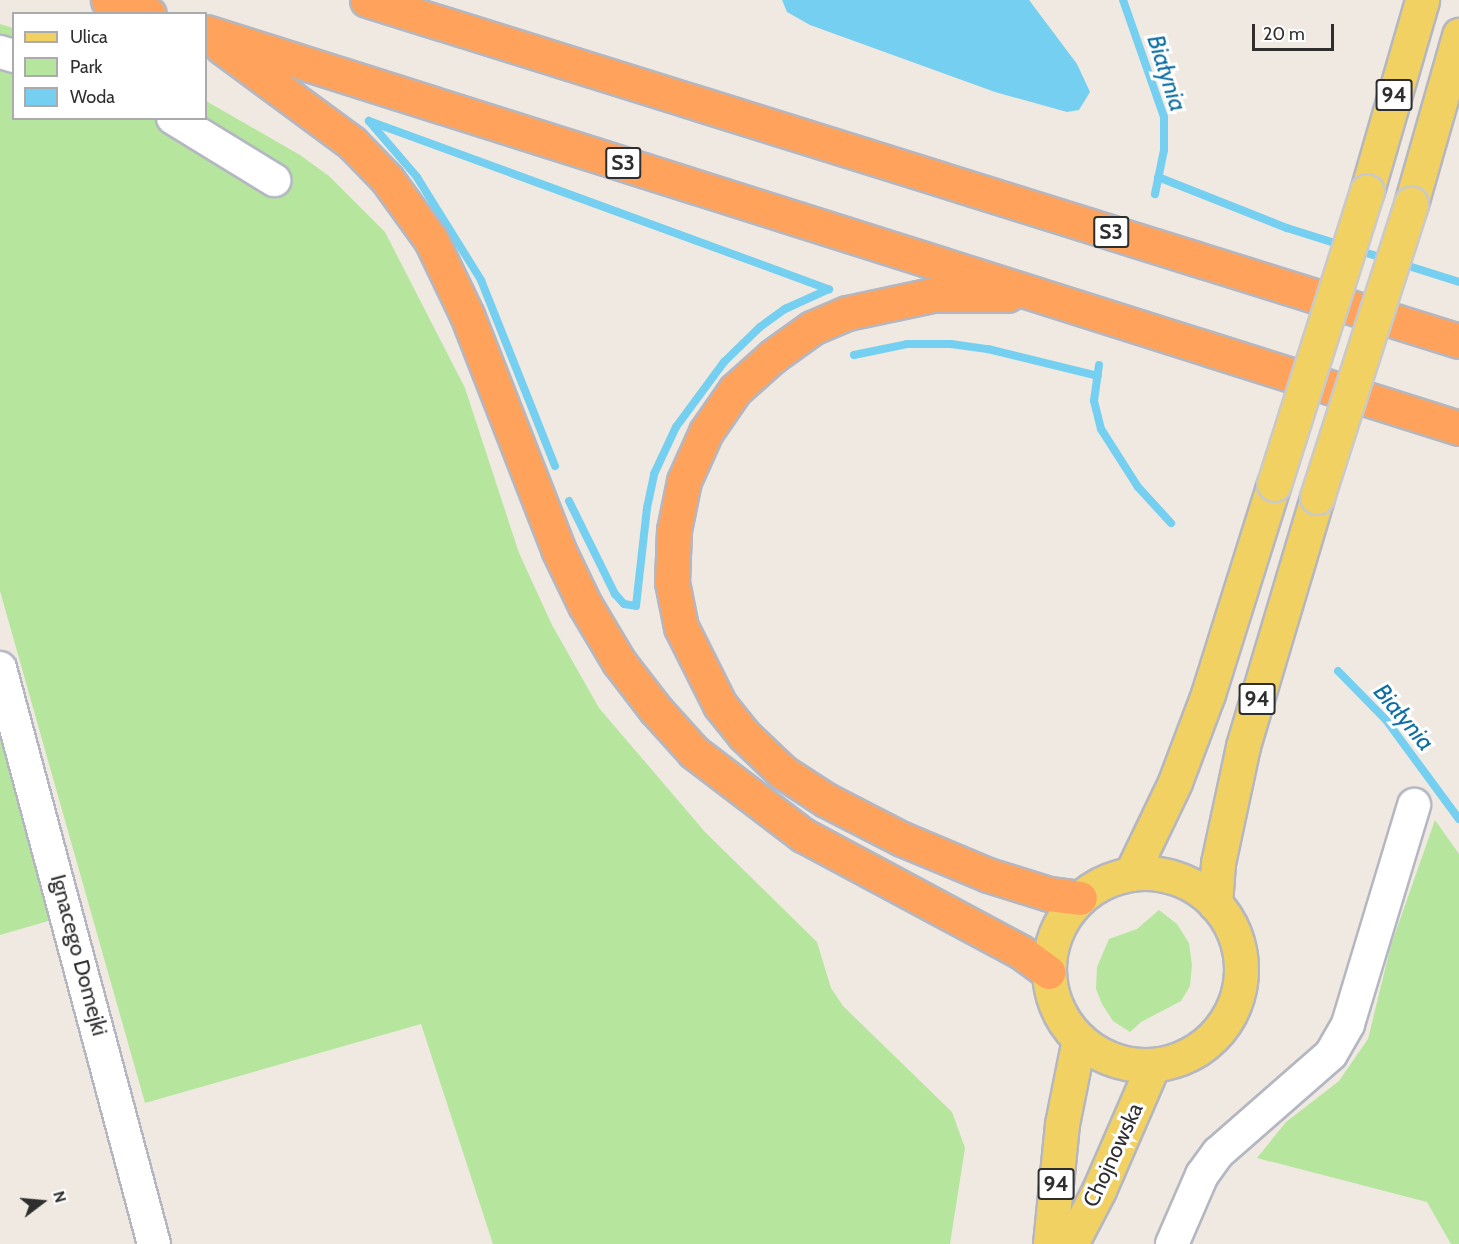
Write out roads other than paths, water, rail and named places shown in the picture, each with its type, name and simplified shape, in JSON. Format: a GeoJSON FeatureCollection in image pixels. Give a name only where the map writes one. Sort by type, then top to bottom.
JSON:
{"type":"FeatureCollection","features":[{"type":"Feature","properties":{"kind":"highway"},"geometry":{"type":"LineString","coordinates":[[108,0],[143,12]]}},
{"type":"Feature","properties":{"kind":"highway","name":"S3"},"geometry":{"type":"LineString","coordinates":[[368,0],[1459,341]]}},
{"type":"Feature","properties":{"kind":"highway","name":"S3"},"geometry":{"type":"LineString","coordinates":[[207,33],[1459,428]]}},
{"type":"Feature","properties":{"kind":"highway"},"geometry":{"type":"LineString","coordinates":[[207,34],[352,143],[387,179],[431,240],[467,315],[558,549],[585,605],[619,662],[694,752],[803,835],[1021,952],[1049,972]]}},
{"type":"Feature","properties":{"kind":"highway"},"geometry":{"type":"LineString","coordinates":[[1040,295],[932,295],[875,306],[847,313],[812,328],[772,356],[735,390],[706,432],[684,481],[674,530],[672,582],[681,627],[720,705],[744,735],[783,772],[826,800],[902,839],[988,874],[1049,894],[1080,898]]}},
{"type":"Feature","properties":{"kind":"main road","name":"94"},"geometry":{"type":"LineString","coordinates":[[1131,874],[1162,811],[1204,705],[1367,190],[1422,0]]}},
{"type":"Feature","properties":{"kind":"main road","name":"94"},"geometry":{"type":"LineString","coordinates":[[1215,904],[1218,863],[1243,746],[1317,497],[1411,204],[1459,35]]}},
{"type":"Feature","properties":{"kind":"main road"},"geometry":{"type":"LineString","coordinates":[[1131,874],[1177,878],[1215,904],[1229,924],[1239,951],[1239,989],[1225,1024],[1198,1050],[1181,1059],[1153,1065],[1120,1063],[1101,1055],[1079,1039],[1059,1011],[1049,972],[1056,931],[1080,898],[1097,886],[1131,874]]}},
{"type":"Feature","properties":{"kind":"main road","name":"Chojnowska"},"geometry":{"type":"LineString","coordinates":[[1050,1244],[1062,1124],[1079,1039]]}},
{"type":"Feature","properties":{"kind":"main road","name":"Chojnowska"},"geometry":{"type":"LineString","coordinates":[[1071,1244],[1099,1190],[1153,1065]]}},
{"type":"Feature","properties":{"kind":"street"},"geometry":{"type":"LineString","coordinates":[[176,120],[274,180]]}},
{"type":"Feature","properties":{"kind":"street","name":"Ignacego Domejki"},"geometry":{"type":"LineString","coordinates":[[0,668],[154,1244]]}},
{"type":"Feature","properties":{"kind":"street"},"geometry":{"type":"LineString","coordinates":[[1172,1244],[1202,1175],[1218,1153],[1305,1079],[1337,1044],[1348,1024],[1414,805]]}},
{"type":"Feature","properties":{"kind":"water"},"geometry":{"type":"Polygon","coordinates":[[[782,0],[1029,0],[1077,64],[1090,92],[1079,110],[1067,112],[995,92],[810,25],[787,12],[782,0]]]}},
{"type":"Feature","properties":{"kind":"waterway","name":"Białynia"},"geometry":{"type":"LineString","coordinates":[[1123,0],[1164,117],[1164,150],[1155,194]]}},
{"type":"Feature","properties":{"kind":"waterway"},"geometry":{"type":"LineString","coordinates":[[555,466],[481,280],[417,177],[369,121],[829,289]]}},
{"type":"Feature","properties":{"kind":"waterway"},"geometry":{"type":"LineString","coordinates":[[1158,177],[1287,228],[1344,246]]}},
{"type":"Feature","properties":{"kind":"waterway"},"geometry":{"type":"LineString","coordinates":[[1356,250],[1387,259]]}},
{"type":"Feature","properties":{"kind":"waterway"},"geometry":{"type":"LineString","coordinates":[[1399,263],[1459,282]]}},
{"type":"Feature","properties":{"kind":"waterway"},"geometry":{"type":"LineString","coordinates":[[569,501],[615,594],[624,604],[636,606],[647,508],[654,474],[676,427],[724,362],[760,327],[785,309],[829,289]]}},
{"type":"Feature","properties":{"kind":"waterway"},"geometry":{"type":"LineString","coordinates":[[854,355],[907,344],[951,344],[988,349],[1098,376]]}},
{"type":"Feature","properties":{"kind":"waterway","name":"Białynia"},"geometry":{"type":"LineString","coordinates":[[1099,365],[1094,401],[1101,429],[1138,487],[1171,523]]}},
{"type":"Feature","properties":{"kind":"waterway","name":"Białynia"},"geometry":{"type":"LineString","coordinates":[[1338,671],[1386,720],[1459,819]]}}]}
